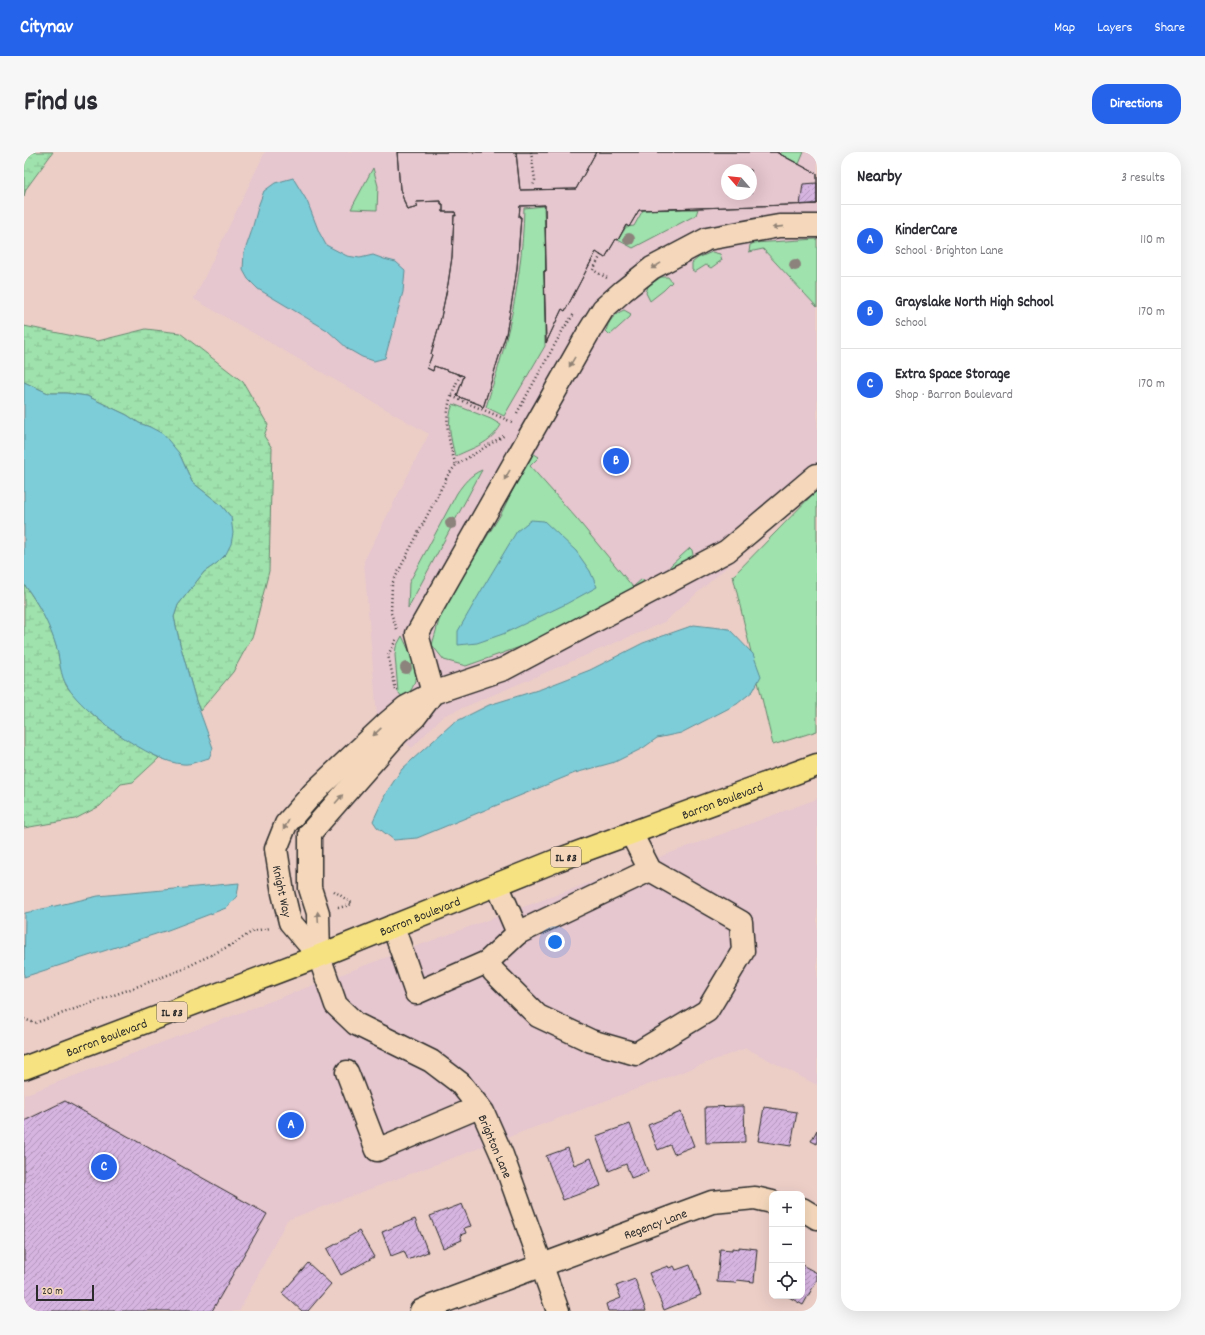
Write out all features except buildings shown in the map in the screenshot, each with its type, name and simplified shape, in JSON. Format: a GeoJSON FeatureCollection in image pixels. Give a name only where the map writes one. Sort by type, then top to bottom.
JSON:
{"type":"FeatureCollection","features":[{"type":"Feature","properties":{"kind":"main road","name":"Barron Boulevard"},"geometry":{"type":"LineString","coordinates":[[24,1068],[319,956],[555,861],[817,765]]}},
{"type":"Feature","properties":{"kind":"street"},"geometry":{"type":"LineString","coordinates":[[433,693],[417,634],[529,436],[604,309],[623,290],[652,268],[707,239],[779,226],[817,226]]}},
{"type":"Feature","properties":{"kind":"street"},"geometry":{"type":"LineString","coordinates":[[410,712],[433,693],[504,669],[727,551],[817,475]]}},
{"type":"Feature","properties":{"kind":"street","name":"Knight Way"},"geometry":{"type":"LineString","coordinates":[[319,956],[318,913],[310,888],[310,833],[397,734],[410,712]]}},
{"type":"Feature","properties":{"kind":"street","name":"Knight Way"},"geometry":{"type":"LineString","coordinates":[[319,956],[290,922],[282,893],[276,849],[286,824],[314,792],[386,724],[410,712]]}},
{"type":"Feature","properties":{"kind":"street"},"geometry":{"type":"LineString","coordinates":[[487,962],[494,972],[538,1016],[591,1041],[636,1054],[707,1011],[742,951],[741,922],[650,870],[631,833]]}},
{"type":"Feature","properties":{"kind":"street"},"geometry":{"type":"LineString","coordinates":[[393,926],[416,993],[487,962],[518,933],[650,870]]}},
{"type":"Feature","properties":{"kind":"street"},"geometry":{"type":"LineString","coordinates":[[497,884],[518,933]]}},
{"type":"Feature","properties":{"kind":"street","name":"Brighton Lane"},"geometry":{"type":"LineString","coordinates":[[319,956],[336,1005],[356,1024],[431,1060],[460,1082],[483,1112],[502,1155],[558,1311]]}},
{"type":"Feature","properties":{"kind":"street"},"geometry":{"type":"LineString","coordinates":[[347,1072],[377,1150],[479,1107]]}},
{"type":"Feature","properties":{"kind":"street","name":"Regency Lane"},"geometry":{"type":"LineString","coordinates":[[421,1311],[712,1202],[755,1198],[769,1201]]}},
{"type":"Feature","properties":{"kind":"street"},"geometry":{"type":"LineString","coordinates":[[805,1211],[817,1218]]}},
{"type":"Feature","properties":{"kind":"path"},"geometry":{"type":"LineString","coordinates":[[531,152],[535,180],[534,186]]}},
{"type":"Feature","properties":{"kind":"path"},"geometry":{"type":"LineString","coordinates":[[601,255],[593,270],[608,278]]}},
{"type":"Feature","properties":{"kind":"path"},"geometry":{"type":"LineString","coordinates":[[451,396],[447,409],[447,429],[456,465]]}},
{"type":"Feature","properties":{"kind":"path"},"geometry":{"type":"LineString","coordinates":[[399,635],[391,613],[392,584],[448,475],[456,465],[505,435]]}},
{"type":"Feature","properties":{"kind":"path"},"geometry":{"type":"LineString","coordinates":[[318,913],[353,904]]}},
{"type":"Feature","properties":{"kind":"path"},"geometry":{"type":"LineString","coordinates":[[24,1019],[35,1023],[128,990],[181,970],[235,943],[253,931],[290,922]]}},
{"type":"Feature","properties":{"kind":"shaded area"},"geometry":{"type":"Polygon","coordinates":[[[265,152],[817,152],[817,488],[664,622],[443,716],[412,748],[377,715],[364,561],[429,434],[194,299],[265,152]]]}},
{"type":"Feature","properties":{"kind":"shaded area"},"geometry":{"type":"Polygon","coordinates":[[[817,799],[817,1085],[746,1048],[287,1220],[239,1311],[24,1311],[24,1095],[390,956],[817,799]]]}},
{"type":"Feature","properties":{"kind":"green space"},"geometry":{"type":"Polygon","coordinates":[[[24,152],[53,152],[26,189],[24,196],[24,152]]]}},
{"type":"Feature","properties":{"kind":"green space"},"geometry":{"type":"Polygon","coordinates":[[[782,152],[804,152],[799,164],[780,154],[782,152]]]}},
{"type":"Feature","properties":{"kind":"green space"},"geometry":{"type":"Polygon","coordinates":[[[373,168],[378,186],[377,210],[351,209],[373,168]]]}},
{"type":"Feature","properties":{"kind":"green space"},"geometry":{"type":"Polygon","coordinates":[[[544,206],[546,270],[544,271],[545,346],[504,416],[486,407],[504,347],[515,298],[520,268],[524,208],[544,206]]]}},
{"type":"Feature","properties":{"kind":"green space"},"geometry":{"type":"Polygon","coordinates":[[[698,209],[696,215],[633,248],[618,240],[626,227],[634,226],[643,210],[698,209]]]}},
{"type":"Feature","properties":{"kind":"green space"},"geometry":{"type":"Polygon","coordinates":[[[817,239],[817,307],[763,249],[749,252],[750,245],[754,243],[817,239]]]}},
{"type":"Feature","properties":{"kind":"green space"},"geometry":{"type":"Polygon","coordinates":[[[712,252],[720,254],[722,260],[711,268],[706,265],[695,272],[692,270],[692,263],[698,258],[712,252]]]}},
{"type":"Feature","properties":{"kind":"green space"},"geometry":{"type":"Polygon","coordinates":[[[661,277],[668,277],[672,282],[650,301],[646,293],[648,286],[661,277]]]}},
{"type":"Feature","properties":{"kind":"green space"},"geometry":{"type":"Polygon","coordinates":[[[624,310],[631,314],[630,317],[610,335],[606,331],[608,324],[614,316],[624,310]]]}},
{"type":"Feature","properties":{"kind":"green space"},"geometry":{"type":"Polygon","coordinates":[[[24,326],[98,341],[146,329],[180,333],[243,382],[268,425],[264,436],[272,448],[269,571],[253,635],[233,672],[200,711],[180,644],[174,617],[178,605],[204,572],[217,563],[231,517],[221,505],[192,482],[179,453],[150,427],[139,423],[127,415],[87,396],[66,393],[48,393],[24,382],[24,326]]]}},
{"type":"Feature","properties":{"kind":"green space"},"geometry":{"type":"Polygon","coordinates":[[[453,404],[491,419],[501,425],[487,441],[455,456],[450,423],[453,404]]]}},
{"type":"Feature","properties":{"kind":"green space"},"geometry":{"type":"Polygon","coordinates":[[[531,452],[539,457],[530,466],[577,519],[633,587],[642,579],[648,586],[551,636],[466,666],[444,660],[432,645],[440,617],[460,580],[501,514],[531,452]]]}},
{"type":"Feature","properties":{"kind":"green space"},"geometry":{"type":"Polygon","coordinates":[[[482,470],[408,608],[409,583],[457,493],[474,474],[482,470]]]}},
{"type":"Feature","properties":{"kind":"green space"},"geometry":{"type":"Polygon","coordinates":[[[817,490],[817,731],[773,745],[733,576],[817,490]]]}},
{"type":"Feature","properties":{"kind":"green space"},"geometry":{"type":"Polygon","coordinates":[[[690,548],[694,559],[674,570],[669,568],[671,565],[690,548]]]}},
{"type":"Feature","properties":{"kind":"green space"},"geometry":{"type":"Polygon","coordinates":[[[24,584],[48,623],[57,649],[63,676],[68,688],[94,716],[104,724],[159,758],[133,782],[121,784],[100,806],[75,819],[24,828],[24,584]]]}},
{"type":"Feature","properties":{"kind":"green space"},"geometry":{"type":"Polygon","coordinates":[[[402,636],[415,668],[414,684],[404,699],[398,692],[395,655],[396,647],[402,636]]]}},
{"type":"Feature","properties":{"kind":"water"},"geometry":{"type":"Polygon","coordinates":[[[293,178],[307,201],[319,232],[326,245],[347,256],[360,258],[373,255],[396,262],[405,270],[403,292],[385,358],[374,361],[362,357],[348,349],[327,330],[258,289],[248,279],[243,270],[244,253],[264,191],[275,183],[293,178]]]}},
{"type":"Feature","properties":{"kind":"water"},"geometry":{"type":"Polygon","coordinates":[[[24,382],[48,393],[66,393],[87,396],[163,434],[179,453],[192,482],[221,505],[231,517],[233,533],[231,544],[226,554],[217,563],[204,572],[178,605],[174,617],[196,701],[213,748],[209,758],[193,763],[183,764],[154,755],[119,735],[103,722],[75,697],[65,682],[51,631],[39,607],[24,584],[24,382]]]}},
{"type":"Feature","properties":{"kind":"water"},"geometry":{"type":"Polygon","coordinates":[[[531,520],[544,521],[576,551],[590,571],[597,587],[566,604],[503,634],[477,643],[458,645],[458,631],[484,586],[517,531],[531,520]]]}},
{"type":"Feature","properties":{"kind":"water"},"geometry":{"type":"Polygon","coordinates":[[[694,625],[729,629],[753,654],[761,676],[753,691],[737,704],[681,733],[657,738],[643,748],[615,762],[575,773],[417,838],[394,840],[377,827],[373,821],[386,793],[402,769],[453,723],[489,705],[541,689],[590,670],[643,643],[694,625]]]}},
{"type":"Feature","properties":{"kind":"water"},"geometry":{"type":"Polygon","coordinates":[[[239,883],[237,896],[226,908],[168,930],[24,977],[25,913],[98,896],[239,883]]]}},
{"type":"Feature","properties":{"kind":"place","name":"Grayslake North High School"},"geometry":{"type":"Point","coordinates":[616,461]}},
{"type":"Feature","properties":{"kind":"place","name":"KinderCare"},"geometry":{"type":"Point","coordinates":[291,1125]}},
{"type":"Feature","properties":{"kind":"place","name":"Extra Space Storage"},"geometry":{"type":"Point","coordinates":[104,1167]}}]}
